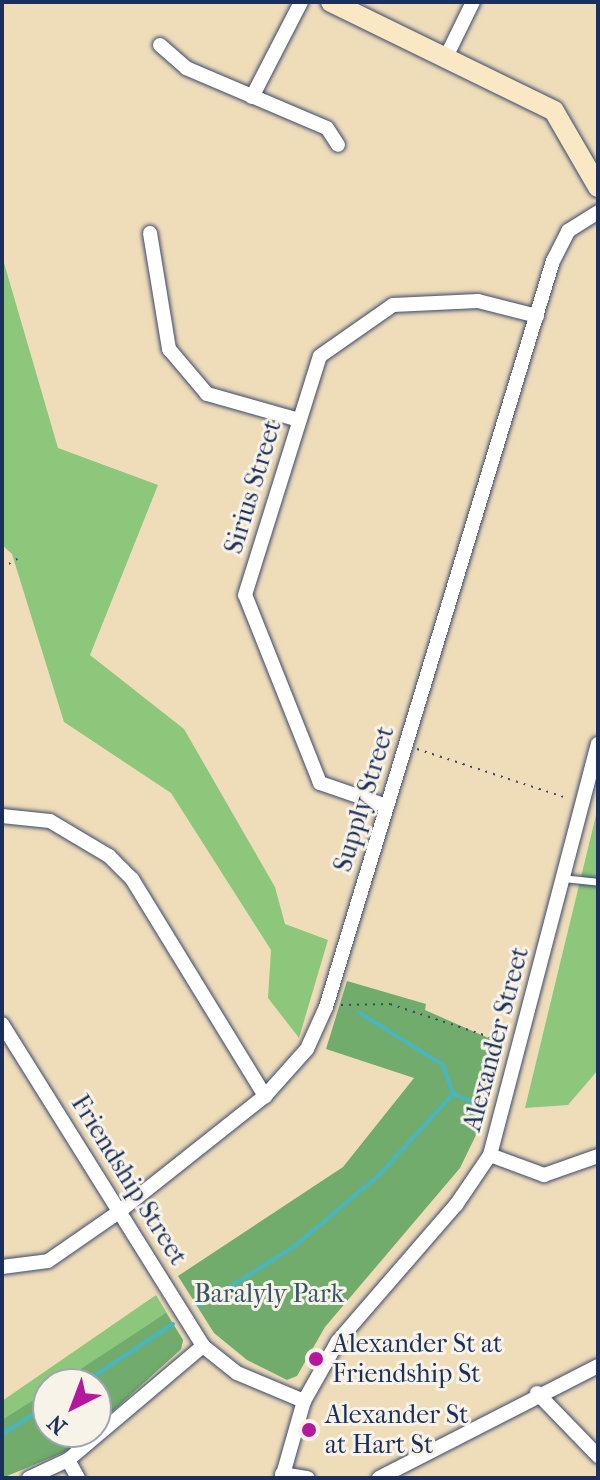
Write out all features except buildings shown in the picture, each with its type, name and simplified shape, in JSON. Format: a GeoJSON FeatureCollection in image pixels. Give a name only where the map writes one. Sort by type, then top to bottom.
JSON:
{"type":"FeatureCollection","features":[{"type":"Feature","properties":{"kind":"street"},"geometry":{"type":"LineString","coordinates":[[252,97],[301,2]]}},
{"type":"Feature","properties":{"kind":"street"},"geometry":{"type":"LineString","coordinates":[[331,2],[554,111],[598,187]]}},
{"type":"Feature","properties":{"kind":"street"},"geometry":{"type":"LineString","coordinates":[[446,57],[473,2]]}},
{"type":"Feature","properties":{"kind":"street"},"geometry":{"type":"LineString","coordinates":[[160,45],[186,68],[327,128],[338,145]]}},
{"type":"Feature","properties":{"kind":"street","name":"Supply Street"},"geometry":{"type":"LineString","coordinates":[[2,1267],[48,1261],[122,1210],[265,1096],[307,1049],[326,1008],[558,247],[568,231],[598,212]]}},
{"type":"Feature","properties":{"kind":"street"},"geometry":{"type":"LineString","coordinates":[[150,233],[169,349],[207,394],[299,420]]}},
{"type":"Feature","properties":{"kind":"street","name":"Sirius Street"},"geometry":{"type":"LineString","coordinates":[[387,806],[320,783],[245,595],[320,356],[393,305],[478,301],[537,316]]}},
{"type":"Feature","properties":{"kind":"street","name":"Alexander Street"},"geometry":{"type":"LineString","coordinates":[[282,1476],[304,1401],[338,1341],[450,1212],[490,1155],[598,744]]}},
{"type":"Feature","properties":{"kind":"street"},"geometry":{"type":"LineString","coordinates":[[2,816],[50,821],[109,856],[132,879],[265,1096]]}},
{"type":"Feature","properties":{"kind":"street","name":"Friendship Street"},"geometry":{"type":"LineString","coordinates":[[2,1024],[122,1210],[203,1346],[237,1373],[304,1401]]}},
{"type":"Feature","properties":{"kind":"street"},"geometry":{"type":"LineString","coordinates":[[490,1155],[544,1175],[598,1156]]}},
{"type":"Feature","properties":{"kind":"street"},"geometry":{"type":"LineString","coordinates":[[29,1478],[68,1460],[203,1346]]}},
{"type":"Feature","properties":{"kind":"street"},"geometry":{"type":"LineString","coordinates":[[379,1478],[537,1393],[598,1366]]}},
{"type":"Feature","properties":{"kind":"street"},"geometry":{"type":"LineString","coordinates":[[537,1393],[598,1456]]}},
{"type":"Feature","properties":{"kind":"street"},"geometry":{"type":"LineString","coordinates":[[68,1460],[78,1478]]}},
{"type":"Feature","properties":{"kind":"street"},"geometry":{"type":"LineString","coordinates":[[282,1476],[308,1478]]}},
{"type":"Feature","properties":{"kind":"lane"},"geometry":{"type":"LineString","coordinates":[[562,878],[598,882]]}},
{"type":"Feature","properties":{"kind":"path"},"geometry":{"type":"LineString","coordinates":[[2,568],[20,557]]}},
{"type":"Feature","properties":{"kind":"path"},"geometry":{"type":"LineString","coordinates":[[406,745],[564,797]]}},
{"type":"Feature","properties":{"kind":"path"},"geometry":{"type":"LineString","coordinates":[[326,1008],[390,1004],[506,1043]]}},
{"type":"Feature","properties":{"kind":"green space"},"geometry":{"type":"Polygon","coordinates":[[[2,256],[58,448],[158,485],[90,655],[184,729],[275,887],[285,924],[328,940],[299,1038],[268,998],[271,950],[171,793],[64,722],[12,554],[2,545],[2,256]]]}},
{"type":"Feature","properties":{"kind":"green space"},"geometry":{"type":"Polygon","coordinates":[[[598,807],[598,1070],[568,1105],[525,1108],[598,807]]]}},
{"type":"Feature","properties":{"kind":"green space","name":"Baralyly Park"},"geometry":{"type":"Polygon","coordinates":[[[347,981],[426,1004],[425,1010],[502,1044],[476,1135],[460,1168],[325,1327],[297,1376],[287,1380],[247,1360],[214,1333],[178,1276],[343,1167],[414,1078],[326,1049],[347,981]]]}},
{"type":"Feature","properties":{"kind":"green space"},"geometry":{"type":"Polygon","coordinates":[[[156,1295],[183,1340],[181,1349],[112,1412],[112,1368],[50,1368],[156,1295]]]}},
{"type":"Feature","properties":{"kind":"green space"},"geometry":{"type":"Polygon","coordinates":[[[166,1313],[183,1340],[181,1349],[112,1412],[112,1368],[82,1368],[166,1313]]]}},
{"type":"Feature","properties":{"kind":"green space"},"geometry":{"type":"Polygon","coordinates":[[[32,1380],[32,1448],[71,1448],[2,1478],[2,1401],[32,1380]]]}},
{"type":"Feature","properties":{"kind":"green space"},"geometry":{"type":"Polygon","coordinates":[[[32,1401],[32,1448],[71,1448],[2,1478],[2,1420],[32,1401]]]}},
{"type":"Feature","properties":{"kind":"waterway"},"geometry":{"type":"LineString","coordinates":[[360,1013],[443,1065],[453,1094]]}},
{"type":"Feature","properties":{"kind":"waterway"},"geometry":{"type":"LineString","coordinates":[[200,1306],[296,1245],[379,1175],[453,1094],[475,1103]]}},
{"type":"Feature","properties":{"kind":"waterway"},"geometry":{"type":"LineString","coordinates":[[106,1368],[173,1324]]}},
{"type":"Feature","properties":{"kind":"waterway"},"geometry":{"type":"LineString","coordinates":[[2,1434],[32,1415]]}},
{"type":"Feature","properties":{"kind":"place","name":"Alexander St at Friendship St"},"geometry":{"type":"Point","coordinates":[316,1359]}},
{"type":"Feature","properties":{"kind":"place","name":"Alexander St at Hart St"},"geometry":{"type":"Point","coordinates":[309,1430]}}]}
